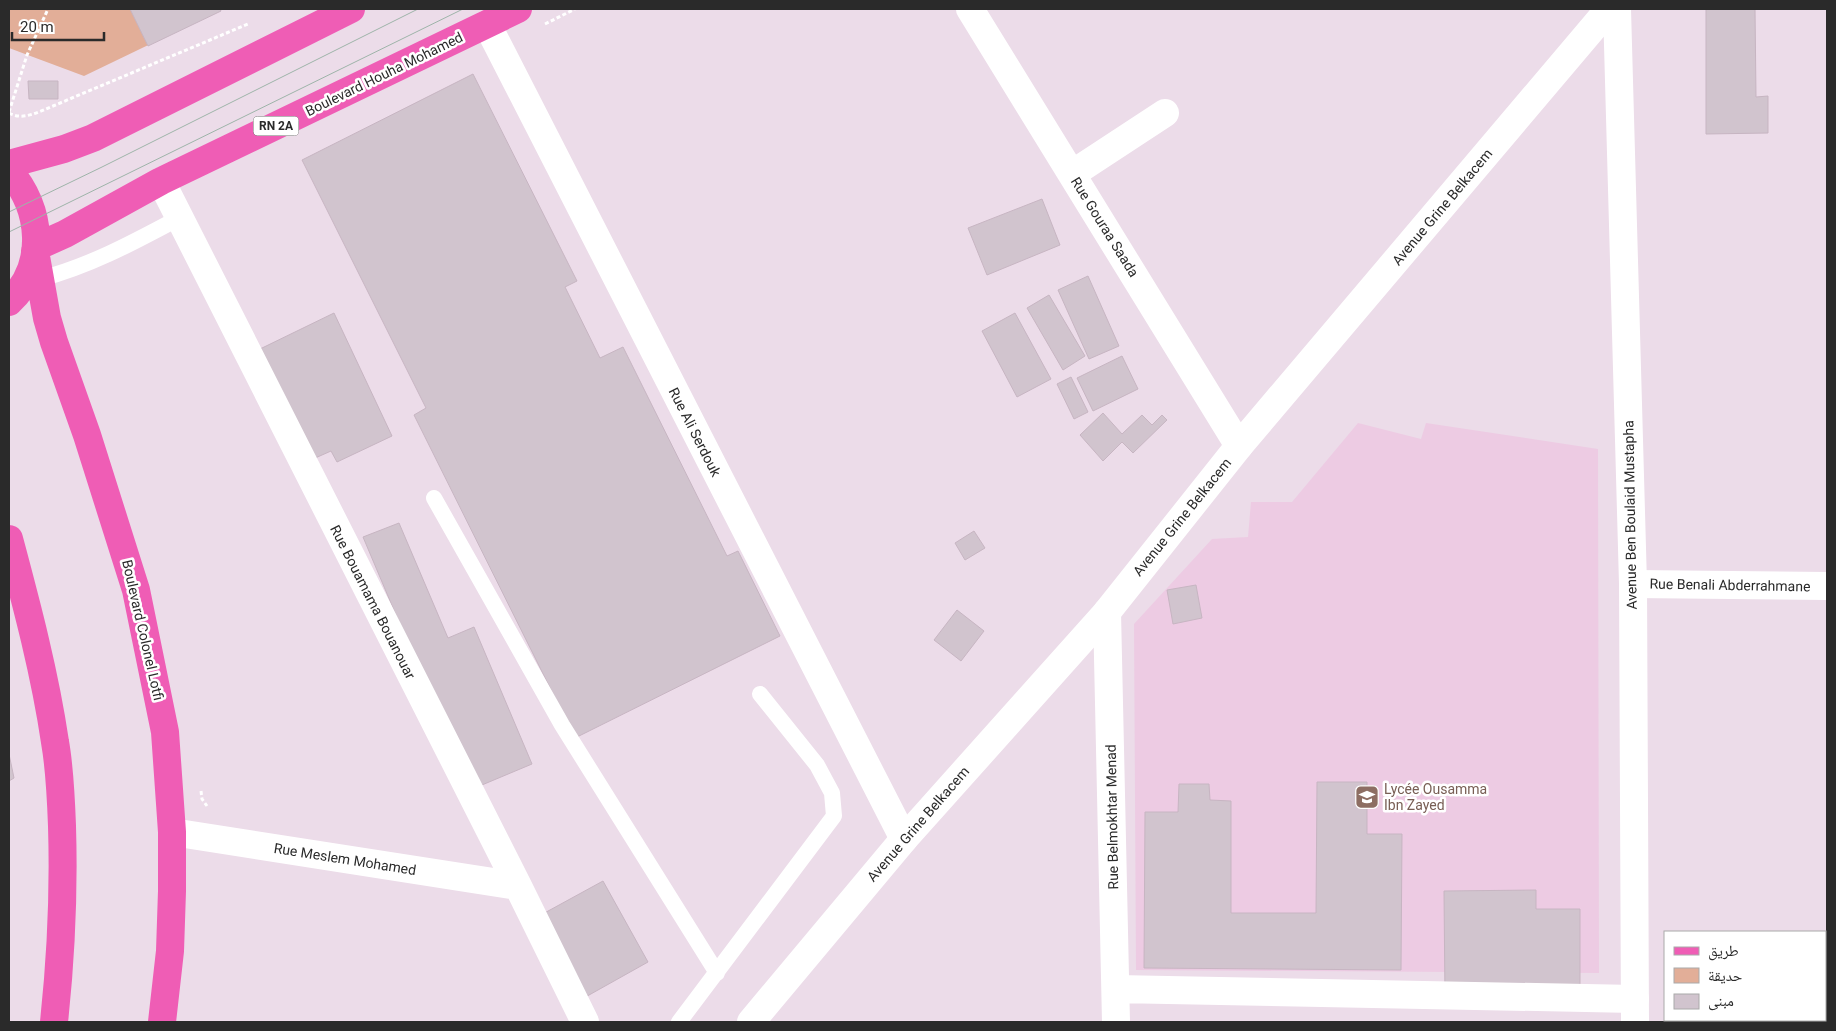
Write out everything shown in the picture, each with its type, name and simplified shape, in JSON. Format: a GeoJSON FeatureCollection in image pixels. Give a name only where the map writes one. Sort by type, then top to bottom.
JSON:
{"type":"FeatureCollection","features":[{"type":"Feature","properties":{"kind":"main road"},"geometry":{"type":"LineString","coordinates":[[9,164],[64,149],[93,138],[351,9]]}},
{"type":"Feature","properties":{"kind":"main road","name":"Boulevard Houha Mohamed"},"geometry":{"type":"LineString","coordinates":[[36,249],[161,181],[518,9]]}},
{"type":"Feature","properties":{"kind":"main road"},"geometry":{"type":"LineString","coordinates":[[9,171],[19,182],[30,202],[35,219],[36,249],[28,275],[9,302]]}},
{"type":"Feature","properties":{"kind":"main road","name":"Boulevard Colonel Lotfi"},"geometry":{"type":"LineString","coordinates":[[36,249],[47,318],[54,342],[87,435],[136,590],[165,732],[172,832],[170,951],[162,1022]]}},
{"type":"Feature","properties":{"kind":"main road"},"geometry":{"type":"LineString","coordinates":[[9,539],[42,673],[56,744],[62,841],[62,922],[54,1022]]}},
{"type":"Feature","properties":{"kind":"street","name":"Rue Gouraa Saada"},"geometry":{"type":"LineString","coordinates":[[970,9],[1239,446]]}},
{"type":"Feature","properties":{"kind":"street","name":"Avenue Grine Belkacem"},"geometry":{"type":"LineString","coordinates":[[751,1022],[904,839],[1106,612],[1239,446],[1609,9]]}},
{"type":"Feature","properties":{"kind":"street","name":"Avenue Ben Boulaid Mustapha"},"geometry":{"type":"LineString","coordinates":[[1617,9],[1633,584],[1635,1011]]}},
{"type":"Feature","properties":{"kind":"street","name":"Rue Ali Serdouk"},"geometry":{"type":"LineString","coordinates":[[487,24],[904,839]]}},
{"type":"Feature","properties":{"kind":"street"},"geometry":{"type":"LineString","coordinates":[[1072,174],[1165,113]]}},
{"type":"Feature","properties":{"kind":"street","name":"Rue Bouamama Bouanouar"},"geometry":{"type":"LineString","coordinates":[[161,181],[585,1022]]}},
{"type":"Feature","properties":{"kind":"street","name":"Rue Benali Abderrahmane"},"geometry":{"type":"LineString","coordinates":[[1633,584],[1827,586]]}},
{"type":"Feature","properties":{"kind":"street","name":"Rue Belmokhtar Menad"},"geometry":{"type":"LineString","coordinates":[[1106,612],[1116,1022]]}},
{"type":"Feature","properties":{"kind":"street","name":"Rue Meslem Mohamed"},"geometry":{"type":"LineString","coordinates":[[172,832],[518,886]]}},
{"type":"Feature","properties":{"kind":"street"},"geometry":{"type":"LineString","coordinates":[[1116,989],[1635,1011]]}},
{"type":"Feature","properties":{"kind":"lane"},"geometry":{"type":"LineString","coordinates":[[40,279],[68,272],[92,262],[135,242],[178,218]]}},
{"type":"Feature","properties":{"kind":"lane"},"geometry":{"type":"LineString","coordinates":[[434,498],[562,725],[717,973]]}},
{"type":"Feature","properties":{"kind":"lane"},"geometry":{"type":"LineString","coordinates":[[679,1022],[834,816],[832,792],[817,765],[760,694]]}},
{"type":"Feature","properties":{"kind":"path"},"geometry":{"type":"LineString","coordinates":[[48,9],[27,55],[9,112],[16,117],[53,106],[256,21]]}},
{"type":"Feature","properties":{"kind":"shaded area","name":"Lycée Ousamma Ibn Zayed"},"geometry":{"type":"Polygon","coordinates":[[[1358,423],[1421,439],[1426,423],[1598,449],[1599,973],[1136,970],[1134,624],[1212,539],[1248,537],[1251,502],[1292,502],[1358,423]]]}},
{"type":"Feature","properties":{"kind":"green space"},"geometry":{"type":"Polygon","coordinates":[[[9,9],[223,9],[84,76],[9,48],[9,9]]]}},
{"type":"Feature","properties":{"kind":"building"},"geometry":{"type":"Polygon","coordinates":[[[130,9],[220,9],[221,11],[148,46],[130,9]]]}},
{"type":"Feature","properties":{"kind":"building"},"geometry":{"type":"Polygon","coordinates":[[[1706,9],[1755,9],[1756,97],[1768,96],[1768,133],[1706,134],[1706,9]]]}},
{"type":"Feature","properties":{"kind":"building"},"geometry":{"type":"Polygon","coordinates":[[[473,74],[577,281],[565,287],[600,358],[623,347],[727,556],[738,551],[780,636],[575,738],[414,415],[426,408],[302,160],[473,74]]]}},
{"type":"Feature","properties":{"kind":"building"},"geometry":{"type":"Polygon","coordinates":[[[28,81],[58,81],[58,99],[29,99],[28,81]]]}},
{"type":"Feature","properties":{"kind":"building"},"geometry":{"type":"Polygon","coordinates":[[[1042,199],[1060,245],[987,275],[968,228],[1042,199]]]}},
{"type":"Feature","properties":{"kind":"building"},"geometry":{"type":"Polygon","coordinates":[[[1088,276],[1119,346],[1089,359],[1058,290],[1088,276]]]}},
{"type":"Feature","properties":{"kind":"building"},"geometry":{"type":"Polygon","coordinates":[[[1049,295],[1085,356],[1063,370],[1027,308],[1049,295]]]}},
{"type":"Feature","properties":{"kind":"building"},"geometry":{"type":"Polygon","coordinates":[[[334,313],[392,436],[337,462],[331,451],[313,459],[260,349],[334,313]]]}},
{"type":"Feature","properties":{"kind":"building"},"geometry":{"type":"Polygon","coordinates":[[[1015,313],[1051,379],[1017,397],[982,331],[1015,313]]]}},
{"type":"Feature","properties":{"kind":"building"},"geometry":{"type":"Polygon","coordinates":[[[1122,356],[1138,389],[1093,411],[1077,378],[1122,356]]]}},
{"type":"Feature","properties":{"kind":"building"},"geometry":{"type":"Polygon","coordinates":[[[1071,377],[1088,412],[1074,419],[1057,384],[1071,377]]]}},
{"type":"Feature","properties":{"kind":"building"},"geometry":{"type":"Polygon","coordinates":[[[1103,413],[1122,434],[1142,415],[1152,425],[1162,415],[1167,420],[1133,453],[1122,442],[1103,461],[1080,435],[1103,413]]]}},
{"type":"Feature","properties":{"kind":"building"},"geometry":{"type":"Polygon","coordinates":[[[399,523],[448,638],[474,627],[532,764],[470,790],[363,537],[399,523]]]}},
{"type":"Feature","properties":{"kind":"building"},"geometry":{"type":"Polygon","coordinates":[[[974,531],[985,548],[965,560],[955,543],[974,531]]]}},
{"type":"Feature","properties":{"kind":"building"},"geometry":{"type":"Polygon","coordinates":[[[1196,585],[1202,618],[1173,624],[1167,590],[1196,585]]]}},
{"type":"Feature","properties":{"kind":"building"},"geometry":{"type":"Polygon","coordinates":[[[957,610],[984,631],[961,661],[934,640],[957,610]]]}},
{"type":"Feature","properties":{"kind":"building"},"geometry":{"type":"Polygon","coordinates":[[[9,754],[14,778],[9,781],[9,754]]]}},
{"type":"Feature","properties":{"kind":"building"},"geometry":{"type":"Polygon","coordinates":[[[1317,782],[1367,782],[1367,834],[1402,834],[1401,970],[1144,968],[1145,812],[1178,812],[1179,784],[1209,784],[1210,800],[1231,801],[1231,913],[1316,913],[1317,782]]]}},
{"type":"Feature","properties":{"kind":"building"},"geometry":{"type":"Polygon","coordinates":[[[603,881],[648,962],[573,1004],[528,922],[603,881]]]}},
{"type":"Feature","properties":{"kind":"building"},"geometry":{"type":"Polygon","coordinates":[[[1536,890],[1536,909],[1580,909],[1580,994],[1445,999],[1444,891],[1536,890]]]}},
{"type":"Feature","properties":{"kind":"tram line"},"geometry":{"type":"LineString","coordinates":[[9,212],[418,9]]}},
{"type":"Feature","properties":{"kind":"tram line"},"geometry":{"type":"LineString","coordinates":[[9,232],[463,9]]}},
{"type":"Feature","properties":{"kind":"place","name":"Lycée Ousamma Ibn Zayed"},"geometry":{"type":"Point","coordinates":[1367,797]}}]}
